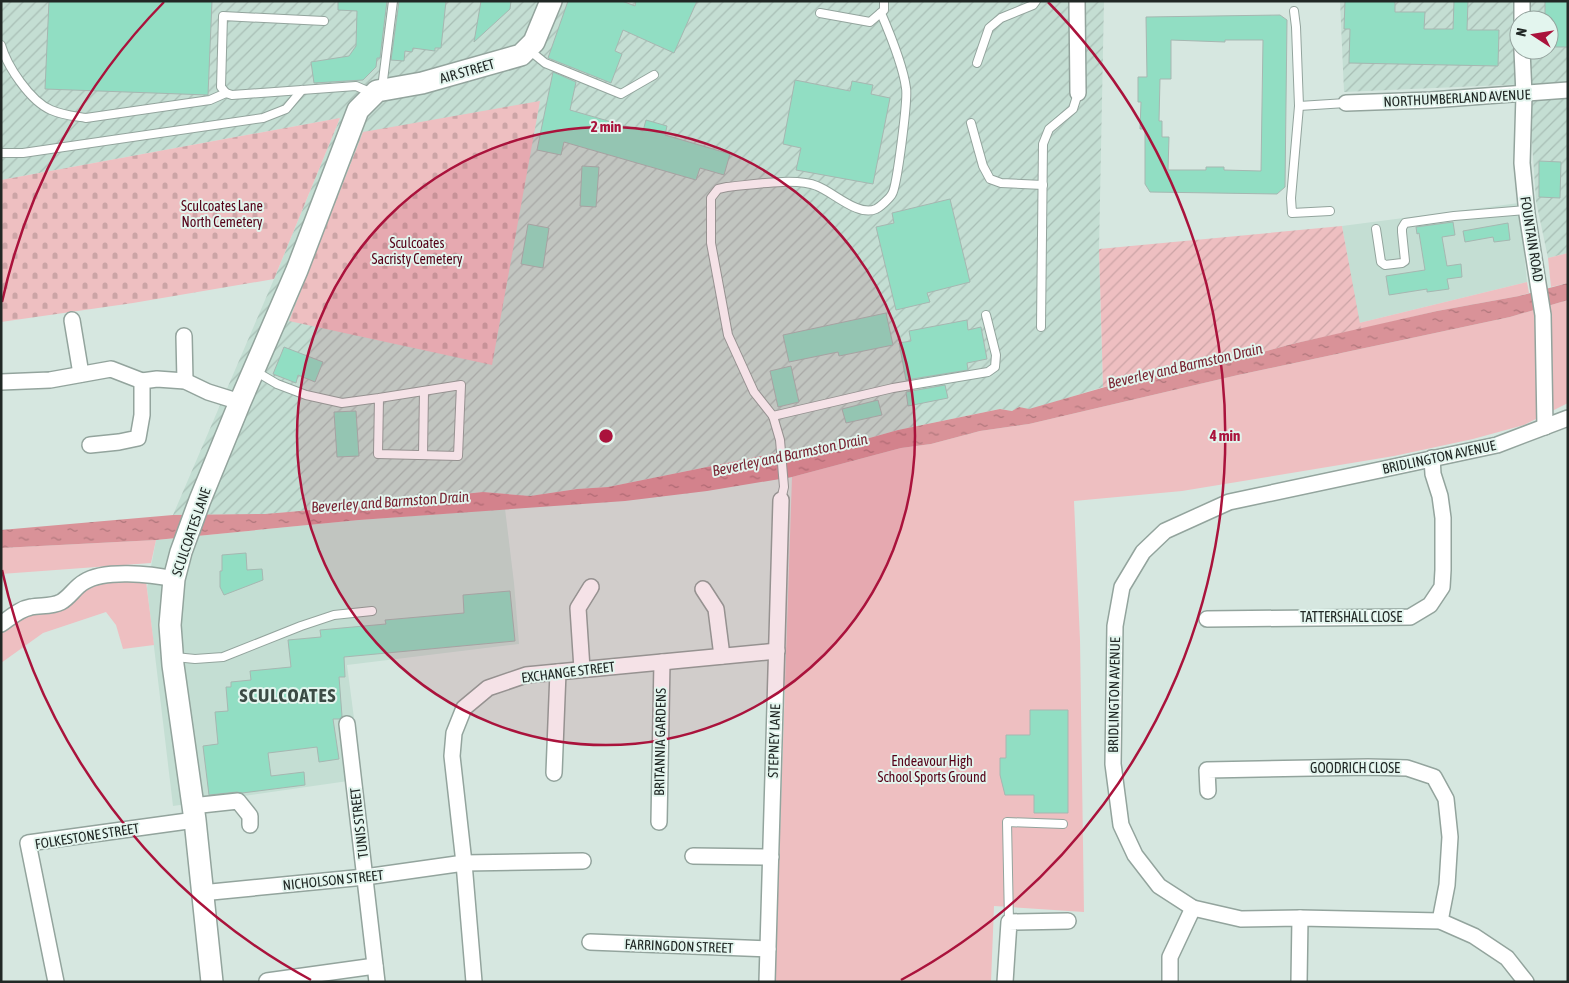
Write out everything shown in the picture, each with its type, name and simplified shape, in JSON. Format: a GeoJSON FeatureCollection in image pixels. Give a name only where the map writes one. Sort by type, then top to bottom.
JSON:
{"type":"FeatureCollection","features":[{"type":"Feature","properties":{"kind":"street"},"geometry":{"type":"LineString","coordinates":[[527,49],[534,42],[551,1]]}},
{"type":"Feature","properties":{"kind":"street"},"geometry":{"type":"LineString","coordinates":[[1077,1],[1078,93]]}},
{"type":"Feature","properties":{"kind":"street","name":"AIR STREET"},"geometry":{"type":"LineString","coordinates":[[378,92],[422,83],[521,56],[527,49]]}},
{"type":"Feature","properties":{"kind":"street","name":"FOUNTAIN ROAD"},"geometry":{"type":"LineString","coordinates":[[1522,60],[1524,95],[1522,163],[1543,315],[1545,427]]}},
{"type":"Feature","properties":{"kind":"street","name":"NORTHUMBERLAND AVENUE"},"geometry":{"type":"LineString","coordinates":[[1346,103],[1524,95],[1568,90]]}},
{"type":"Feature","properties":{"kind":"street","name":"SCULCOATES LANE"},"geometry":{"type":"LineString","coordinates":[[212,982],[170,625],[174,579],[185,539],[200,500],[253,370],[297,270],[358,110],[378,92]]}},
{"type":"Feature","properties":{"kind":"street"},"geometry":{"type":"LineString","coordinates":[[72,320],[82,374]]}},
{"type":"Feature","properties":{"kind":"street"},"geometry":{"type":"LineString","coordinates":[[184,336],[185,381]]}},
{"type":"Feature","properties":{"kind":"street"},"geometry":{"type":"LineString","coordinates":[[1,382],[50,380],[111,369],[142,381],[157,379],[185,381],[208,392],[240,402]]}},
{"type":"Feature","properties":{"kind":"street"},"geometry":{"type":"LineString","coordinates":[[90,445],[138,438],[142,415],[142,381]]}},
{"type":"Feature","properties":{"kind":"street","name":"BRIDLINGTON AVENUE"},"geometry":{"type":"LineString","coordinates":[[1526,982],[1507,958],[1474,936],[1440,921],[1300,918],[1241,919],[1192,908],[1159,886],[1135,855],[1120,825],[1113,764],[1115,626],[1122,587],[1143,552],[1166,530],[1229,502],[1497,445],[1568,418]]}},
{"type":"Feature","properties":{"kind":"street","name":"TATTERSHALL CLOSE"},"geometry":{"type":"LineString","coordinates":[[1207,619],[1410,617],[1430,605],[1442,587],[1443,570],[1443,518],[1440,496],[1433,474],[1432,458]]}},
{"type":"Feature","properties":{"kind":"street","name":"STEPNEY LANE"},"geometry":{"type":"LineString","coordinates":[[767,982],[781,500]]}},
{"type":"Feature","properties":{"kind":"street"},"geometry":{"type":"LineString","coordinates":[[1,624],[17,612],[30,607],[50,606],[62,601],[83,582],[95,576],[145,573],[174,579]]}},
{"type":"Feature","properties":{"kind":"street"},"geometry":{"type":"LineString","coordinates":[[582,669],[578,608],[591,587]]}},
{"type":"Feature","properties":{"kind":"street"},"geometry":{"type":"LineString","coordinates":[[703,589],[716,609],[722,656]]}},
{"type":"Feature","properties":{"kind":"street","name":"EXCHANGE STREET"},"geometry":{"type":"LineString","coordinates":[[474,982],[464,863],[452,756],[454,733],[464,708],[488,688],[526,675],[777,651]]}},
{"type":"Feature","properties":{"kind":"street","name":"BRITANNIA GARDENS"},"geometry":{"type":"LineString","coordinates":[[659,822],[662,662]]}},
{"type":"Feature","properties":{"kind":"street"},"geometry":{"type":"LineString","coordinates":[[554,773],[558,672]]}},
{"type":"Feature","properties":{"kind":"street","name":"TUNIS STREET"},"geometry":{"type":"LineString","coordinates":[[347,724],[377,982]]}},
{"type":"Feature","properties":{"kind":"street","name":"GOODRICH CLOSE"},"geometry":{"type":"LineString","coordinates":[[1208,791],[1207,770],[1407,768],[1434,777],[1446,799],[1450,837],[1447,885],[1440,921]]}},
{"type":"Feature","properties":{"kind":"street"},"geometry":{"type":"LineString","coordinates":[[193,813],[238,801],[250,816],[250,825]]}},
{"type":"Feature","properties":{"kind":"street","name":"FOLKESTONE STREET"},"geometry":{"type":"LineString","coordinates":[[56,982],[28,844],[193,813]]}},
{"type":"Feature","properties":{"kind":"street"},"geometry":{"type":"LineString","coordinates":[[693,856],[771,857]]}},
{"type":"Feature","properties":{"kind":"street","name":"NICHOLSON STREET"},"geometry":{"type":"LineString","coordinates":[[201,893],[365,877],[464,863],[582,861]]}},
{"type":"Feature","properties":{"kind":"street"},"geometry":{"type":"LineString","coordinates":[[1170,982],[1170,958],[1192,908]]}},
{"type":"Feature","properties":{"kind":"street"},"geometry":{"type":"LineString","coordinates":[[1299,982],[1300,918]]}},
{"type":"Feature","properties":{"kind":"street"},"geometry":{"type":"LineString","coordinates":[[1004,982],[1008,922],[1068,921]]}},
{"type":"Feature","properties":{"kind":"street","name":"FARRINGDON STREET"},"geometry":{"type":"LineString","coordinates":[[590,942],[768,949]]}},
{"type":"Feature","properties":{"kind":"street"},"geometry":{"type":"LineString","coordinates":[[268,981],[375,966]]}},
{"type":"Feature","properties":{"kind":"lane"},"geometry":{"type":"LineString","coordinates":[[324,21],[223,16],[221,87],[226,93],[232,95],[356,86],[378,92],[393,1]]}},
{"type":"Feature","properties":{"kind":"lane"},"geometry":{"type":"LineString","coordinates":[[820,13],[870,22],[884,10],[884,1]]}},
{"type":"Feature","properties":{"kind":"lane"},"geometry":{"type":"LineString","coordinates":[[977,64],[989,28],[1002,18],[1036,1]]}},
{"type":"Feature","properties":{"kind":"lane"},"geometry":{"type":"LineString","coordinates":[[1294,11],[1298,106],[1291,198],[1292,213],[1330,211]]}},
{"type":"Feature","properties":{"kind":"lane"},"geometry":{"type":"LineString","coordinates":[[781,500],[784,487],[780,440],[773,416],[754,392],[728,335],[710,243],[711,198],[718,189],[727,187],[801,182],[820,187],[850,206],[865,210],[876,209],[893,193],[904,121],[906,89],[893,42],[881,12]]}},
{"type":"Feature","properties":{"kind":"lane"},"geometry":{"type":"LineString","coordinates":[[1,45],[20,81],[37,101],[50,110],[70,116],[86,118],[210,100],[226,93]]}},
{"type":"Feature","properties":{"kind":"lane"},"geometry":{"type":"LineString","coordinates":[[527,49],[545,63],[621,94],[654,75]]}},
{"type":"Feature","properties":{"kind":"lane"},"geometry":{"type":"LineString","coordinates":[[1,153],[23,153],[263,118],[286,109],[302,90]]}},
{"type":"Feature","properties":{"kind":"lane"},"geometry":{"type":"LineString","coordinates":[[1041,327],[1043,144],[1049,129],[1073,110],[1078,93]]}},
{"type":"Feature","properties":{"kind":"lane"},"geometry":{"type":"LineString","coordinates":[[1298,106],[1346,103]]}},
{"type":"Feature","properties":{"kind":"lane"},"geometry":{"type":"LineString","coordinates":[[971,123],[983,166],[990,178],[1001,183],[1043,185]]}},
{"type":"Feature","properties":{"kind":"lane"},"geometry":{"type":"LineString","coordinates":[[1376,229],[1381,262],[1385,265],[1402,263],[1405,261],[1402,232],[1405,223],[1454,216],[1527,210]]}},
{"type":"Feature","properties":{"kind":"lane"},"geometry":{"type":"LineString","coordinates":[[773,416],[893,388],[988,372],[995,367],[996,354],[986,315]]}},
{"type":"Feature","properties":{"kind":"lane"},"geometry":{"type":"LineString","coordinates":[[253,370],[277,384],[315,397],[342,403],[461,385],[458,456],[378,454],[379,398]]}},
{"type":"Feature","properties":{"kind":"lane"},"geometry":{"type":"LineString","coordinates":[[423,455],[424,391]]}},
{"type":"Feature","properties":{"kind":"lane"},"geometry":{"type":"LineString","coordinates":[[173,656],[195,659],[223,657],[300,626],[334,615],[372,611]]}},
{"type":"Feature","properties":{"kind":"lane"},"geometry":{"type":"LineString","coordinates":[[1008,922],[1006,822],[1063,824]]}},
{"type":"Feature","properties":{"kind":"shaded area"},"geometry":{"type":"Polygon","coordinates":[[[1,1],[1104,1],[1099,249],[1103,387],[1029,410],[1019,407],[1012,411],[1000,409],[898,430],[848,444],[801,448],[608,487],[577,489],[530,496],[483,492],[265,514],[173,515],[274,279],[340,118],[1,180],[1,1]]]}},
{"type":"Feature","properties":{"kind":"shaded area"},"geometry":{"type":"Polygon","coordinates":[[[1340,1],[1568,1],[1568,253],[1548,258],[1536,201],[1528,84],[1344,92],[1340,1]]]}},
{"type":"Feature","properties":{"kind":"shaded area"},"geometry":{"type":"Polygon","coordinates":[[[1519,203],[1527,282],[1359,323],[1342,226],[1519,203]]]}},
{"type":"Feature","properties":{"kind":"shaded area"},"geometry":{"type":"Polygon","coordinates":[[[505,509],[519,644],[347,665],[362,779],[173,806],[147,588],[156,540],[359,520],[505,509]]]}},
{"type":"Feature","properties":{"kind":"green space","name":"Sculcoates Sacristy Cemetery"},"geometry":{"type":"Polygon","coordinates":[[[540,101],[492,365],[289,321],[363,132],[540,101]]]}},
{"type":"Feature","properties":{"kind":"green space","name":"Sculcoates Lane North Cemetery"},"geometry":{"type":"Polygon","coordinates":[[[340,118],[274,279],[133,303],[1,322],[1,180],[340,118]]]}},
{"type":"Feature","properties":{"kind":"green space"},"geometry":{"type":"Polygon","coordinates":[[[1342,226],[1361,329],[1292,344],[1214,365],[1103,387],[1099,249],[1342,226]]]}},
{"type":"Feature","properties":{"kind":"green space"},"geometry":{"type":"Polygon","coordinates":[[[1568,253],[1568,283],[1551,287],[1548,258],[1568,253]]]}},
{"type":"Feature","properties":{"kind":"green space"},"geometry":{"type":"Polygon","coordinates":[[[1527,282],[1529,293],[1519,296],[1437,311],[1361,329],[1359,323],[1527,282]]]}},
{"type":"Feature","properties":{"kind":"green space","name":"Endeavour High School Sports Ground"},"geometry":{"type":"Polygon","coordinates":[[[1568,300],[1568,403],[1524,425],[1473,439],[1394,456],[1182,491],[1074,501],[1080,640],[1084,912],[994,906],[991,982],[775,982],[792,477],[901,448],[931,444],[980,431],[1029,424],[1238,375],[1510,317],[1568,300]]]}},
{"type":"Feature","properties":{"kind":"green space"},"geometry":{"type":"Polygon","coordinates":[[[156,540],[151,563],[1,574],[1,548],[156,540]]]}},
{"type":"Feature","properties":{"kind":"green space"},"geometry":{"type":"Polygon","coordinates":[[[145,573],[154,645],[123,649],[116,625],[106,612],[43,633],[1,663],[1,625],[79,586],[145,573]]]}},
{"type":"Feature","properties":{"kind":"water","name":"Beverley and Barmston Drain"},"geometry":{"type":"Polygon","coordinates":[[[1568,283],[1568,300],[1510,317],[1238,375],[1029,424],[980,431],[931,444],[901,448],[792,477],[707,491],[625,501],[359,520],[156,540],[1,548],[1,530],[173,515],[265,514],[483,492],[530,496],[577,489],[608,487],[801,448],[848,444],[898,430],[1000,409],[1012,411],[1019,407],[1029,409],[1119,383],[1214,365],[1292,344],[1437,311],[1519,296],[1568,283]]]}},
{"type":"Feature","properties":{"kind":"building"},"geometry":{"type":"Polygon","coordinates":[[[49,1],[212,1],[208,95],[45,89],[49,1]]]}},
{"type":"Feature","properties":{"kind":"building"},"geometry":{"type":"Polygon","coordinates":[[[338,1],[387,1],[380,58],[377,58],[376,67],[363,80],[314,83],[311,62],[349,56],[356,46],[357,11],[338,10],[338,1]]]}},
{"type":"Feature","properties":{"kind":"building"},"geometry":{"type":"Polygon","coordinates":[[[399,1],[446,1],[441,48],[435,48],[435,51],[413,48],[412,52],[405,51],[404,61],[391,60],[399,1]]]}},
{"type":"Feature","properties":{"kind":"building"},"geometry":{"type":"Polygon","coordinates":[[[481,1],[511,1],[510,9],[474,42],[481,1]]]}},
{"type":"Feature","properties":{"kind":"building"},"geometry":{"type":"Polygon","coordinates":[[[568,1],[622,1],[635,6],[636,1],[697,1],[674,53],[623,30],[615,51],[622,54],[611,83],[548,58],[568,1]]]}},
{"type":"Feature","properties":{"kind":"building"},"geometry":{"type":"Polygon","coordinates":[[[1345,1],[1395,1],[1395,12],[1425,12],[1424,29],[1453,29],[1454,1],[1468,1],[1467,30],[1499,30],[1498,66],[1349,63],[1350,29],[1344,29],[1345,1]]]}},
{"type":"Feature","properties":{"kind":"building"},"geometry":{"type":"Polygon","coordinates":[[[1545,1],[1568,1],[1568,47],[1559,47],[1559,10],[1545,10],[1545,1]]]}},
{"type":"Feature","properties":{"kind":"building"},"geometry":{"type":"Polygon","coordinates":[[[1280,15],[1287,20],[1285,187],[1277,194],[1150,192],[1145,184],[1145,129],[1140,129],[1141,102],[1138,102],[1138,77],[1147,77],[1146,17],[1280,15]],[[1171,40],[1171,79],[1160,79],[1159,121],[1162,121],[1162,137],[1169,137],[1168,170],[1206,170],[1206,167],[1224,167],[1224,170],[1261,171],[1263,40],[1225,40],[1225,42],[1171,40]]]}},
{"type":"Feature","properties":{"kind":"building"},"geometry":{"type":"Polygon","coordinates":[[[553,72],[576,82],[570,110],[643,131],[646,120],[667,126],[665,135],[730,154],[724,175],[700,168],[696,180],[564,142],[561,155],[537,150],[553,72]]]}},
{"type":"Feature","properties":{"kind":"building"},"geometry":{"type":"Polygon","coordinates":[[[795,80],[850,91],[852,81],[873,85],[871,94],[890,98],[873,184],[796,170],[801,148],[783,144],[795,80]]]}},
{"type":"Feature","properties":{"kind":"building"},"geometry":{"type":"Polygon","coordinates":[[[1539,161],[1561,162],[1560,198],[1539,197],[1539,161]]]}},
{"type":"Feature","properties":{"kind":"building"},"geometry":{"type":"Polygon","coordinates":[[[582,166],[599,167],[596,207],[580,206],[582,166]]]}},
{"type":"Feature","properties":{"kind":"building"},"geometry":{"type":"Polygon","coordinates":[[[950,199],[970,282],[927,293],[930,302],[896,310],[876,227],[894,223],[892,213],[950,199]]]}},
{"type":"Feature","properties":{"kind":"building"},"geometry":{"type":"Polygon","coordinates":[[[1453,222],[1455,235],[1442,237],[1447,266],[1461,264],[1462,277],[1447,279],[1449,289],[1427,292],[1427,289],[1389,295],[1386,276],[1425,270],[1419,233],[1417,234],[1416,227],[1453,222]]]}},
{"type":"Feature","properties":{"kind":"building"},"geometry":{"type":"Polygon","coordinates":[[[1508,223],[1510,240],[1494,242],[1493,237],[1465,242],[1463,231],[1508,223]]]}},
{"type":"Feature","properties":{"kind":"building"},"geometry":{"type":"Polygon","coordinates":[[[528,224],[549,228],[543,268],[521,264],[528,224]]]}},
{"type":"Feature","properties":{"kind":"building"},"geometry":{"type":"Polygon","coordinates":[[[886,313],[893,345],[839,356],[838,352],[789,362],[783,335],[886,313]]]}},
{"type":"Feature","properties":{"kind":"building"},"geometry":{"type":"Polygon","coordinates":[[[967,320],[968,330],[981,327],[987,359],[967,363],[968,370],[906,380],[899,343],[911,341],[909,331],[967,320]]]}},
{"type":"Feature","properties":{"kind":"building"},"geometry":{"type":"Polygon","coordinates":[[[284,347],[323,362],[315,382],[298,375],[296,383],[273,374],[284,347]]]}},
{"type":"Feature","properties":{"kind":"building"},"geometry":{"type":"Polygon","coordinates":[[[791,366],[799,402],[778,407],[770,371],[791,366]]]}},
{"type":"Feature","properties":{"kind":"building"},"geometry":{"type":"Polygon","coordinates":[[[945,385],[948,398],[908,406],[906,392],[945,385]]]}},
{"type":"Feature","properties":{"kind":"building"},"geometry":{"type":"Polygon","coordinates":[[[878,400],[882,415],[846,423],[842,409],[878,400]]]}},
{"type":"Feature","properties":{"kind":"building"},"geometry":{"type":"Polygon","coordinates":[[[356,411],[359,456],[337,457],[334,412],[356,411]]]}},
{"type":"Feature","properties":{"kind":"building"},"geometry":{"type":"Polygon","coordinates":[[[246,553],[247,570],[262,569],[263,580],[224,595],[220,587],[222,555],[246,553]]]}},
{"type":"Feature","properties":{"kind":"building"},"geometry":{"type":"Polygon","coordinates":[[[510,591],[515,641],[344,657],[345,677],[339,677],[342,716],[340,719],[333,719],[339,759],[319,762],[317,747],[268,753],[271,776],[304,772],[305,785],[209,795],[203,746],[218,744],[215,712],[228,711],[226,687],[231,687],[231,682],[251,680],[250,671],[291,667],[288,640],[321,637],[320,630],[386,624],[385,620],[464,613],[463,595],[510,591]]]}},
{"type":"Feature","properties":{"kind":"building"},"geometry":{"type":"Polygon","coordinates":[[[1030,710],[1068,710],[1068,813],[1034,813],[1034,795],[1005,795],[1000,775],[1000,758],[1006,758],[1006,735],[1030,735],[1030,710]]]}},
{"type":"Feature","properties":{"kind":"district","name":"SCULCOATES"},"geometry":{"type":"Point","coordinates":[288,695]}}]}
